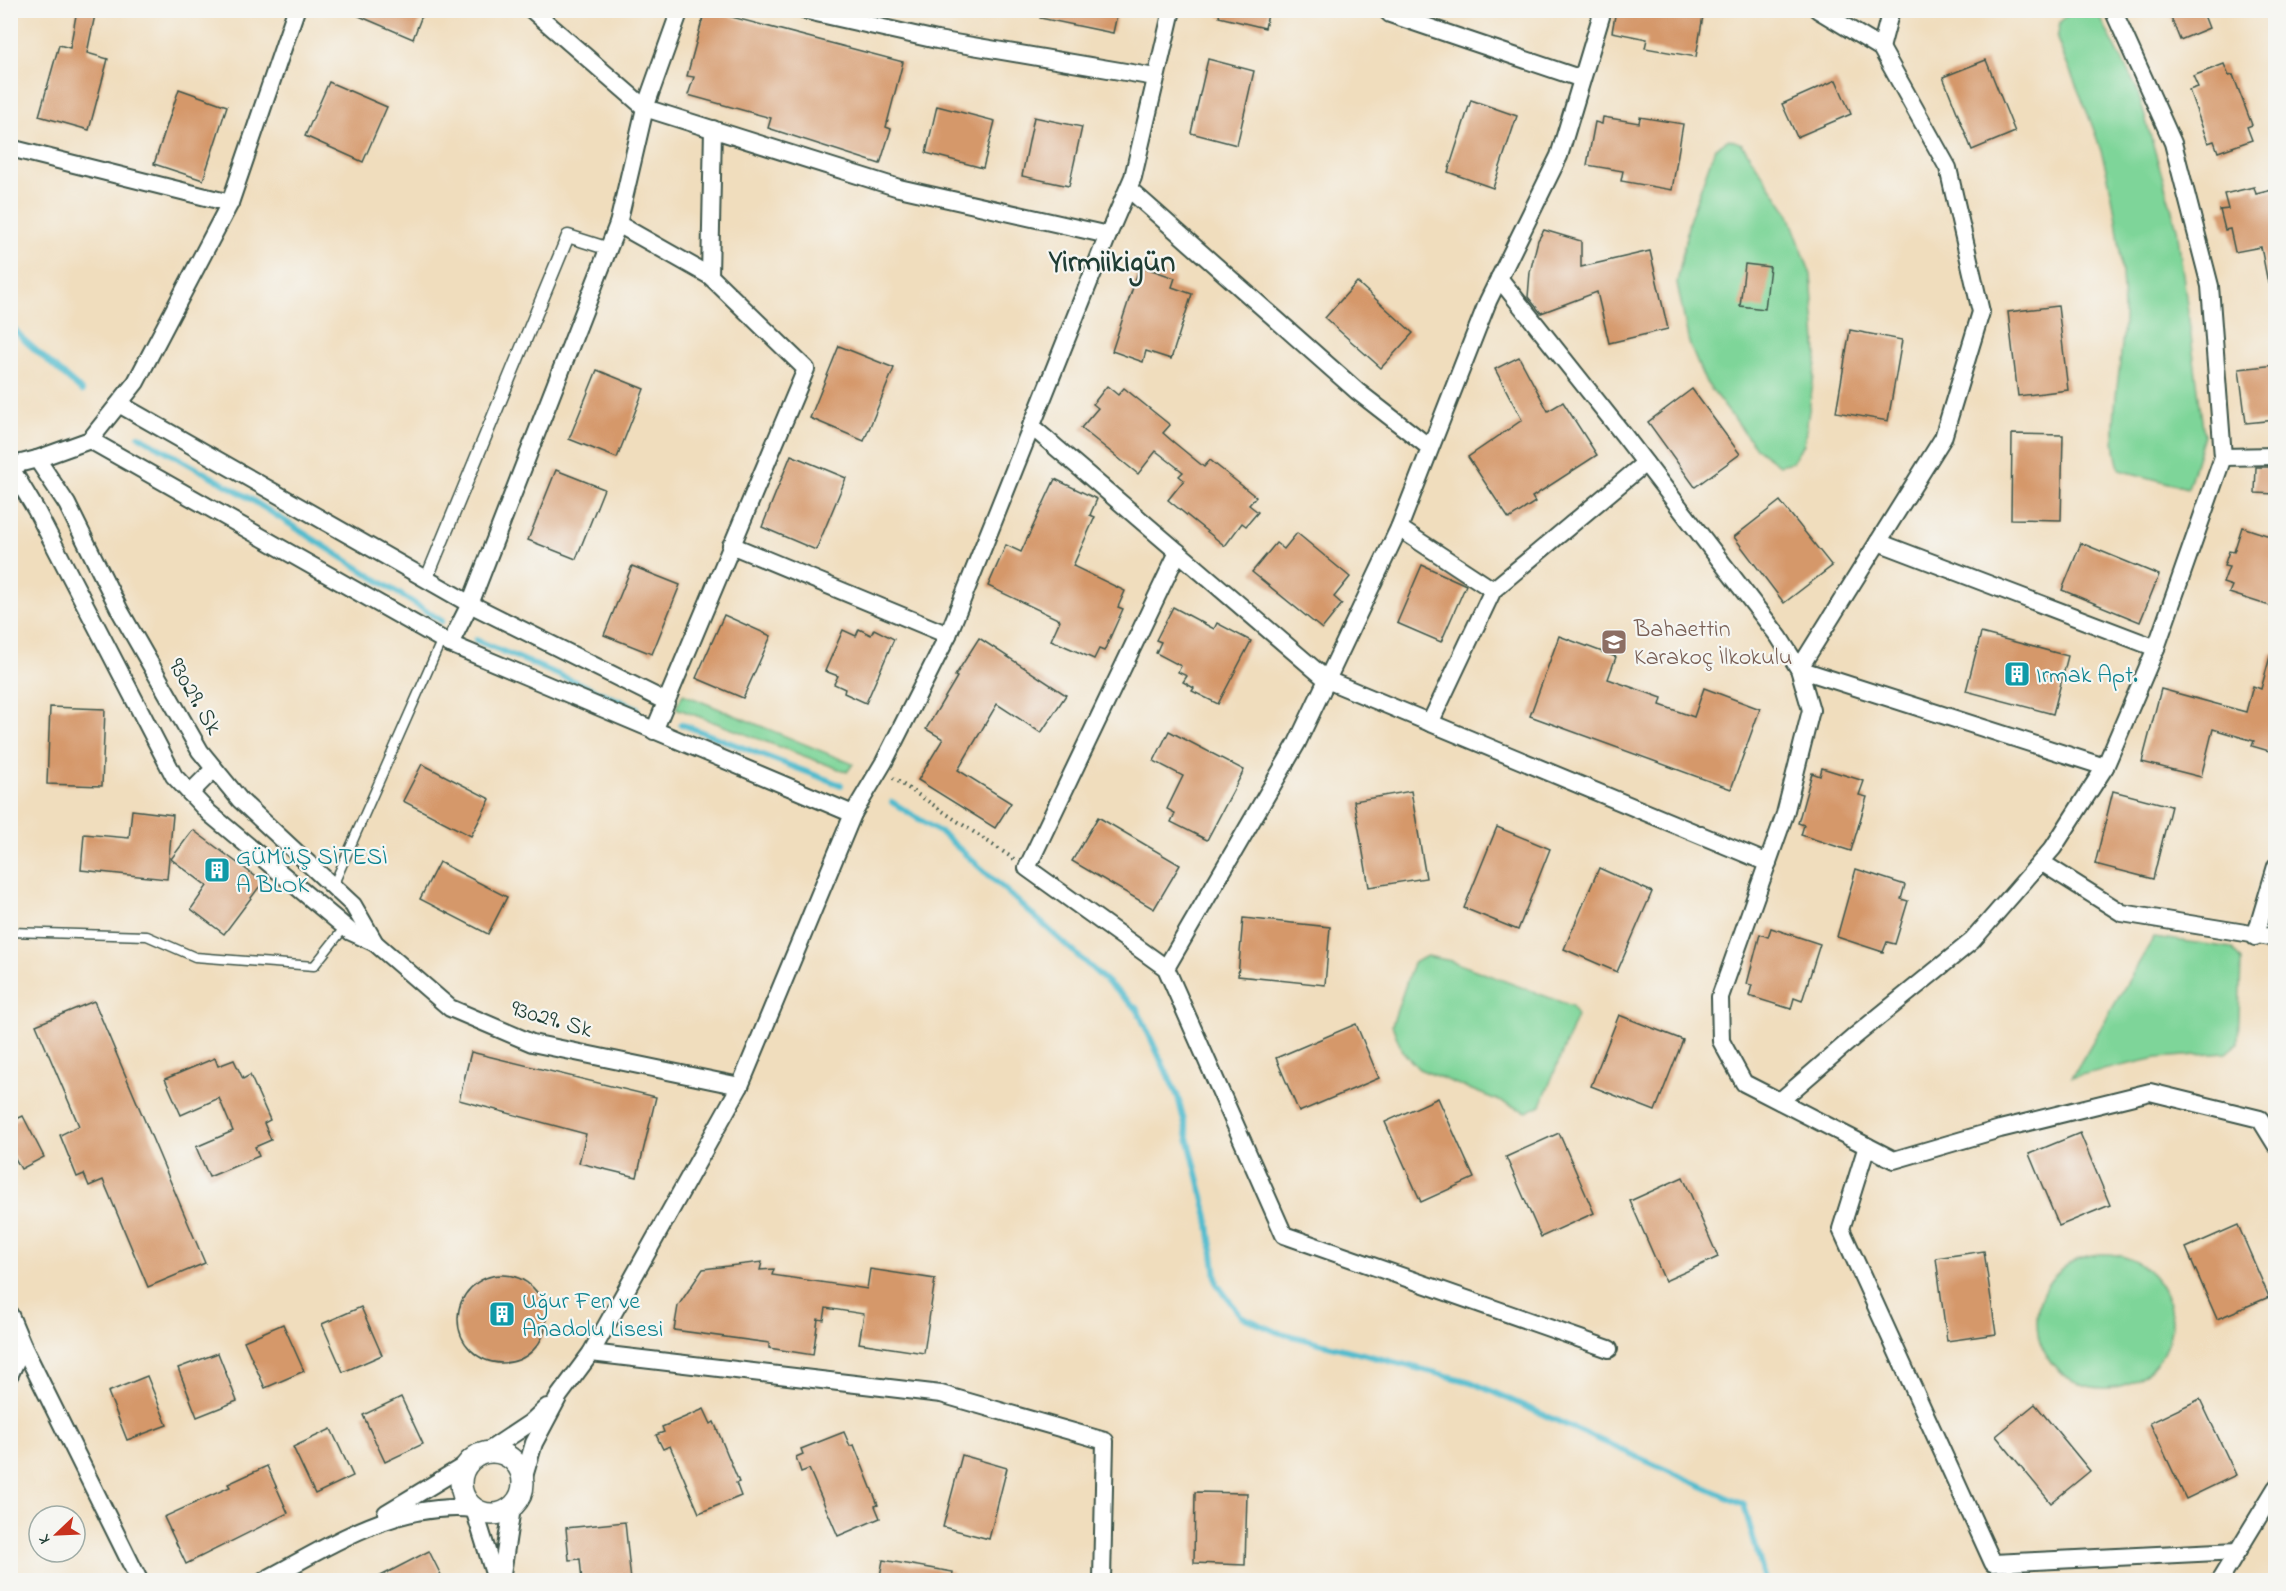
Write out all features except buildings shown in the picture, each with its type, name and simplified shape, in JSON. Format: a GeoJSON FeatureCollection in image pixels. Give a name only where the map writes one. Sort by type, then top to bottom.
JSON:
{"type":"FeatureCollection","features":[{"type":"Feature","properties":{"kind":"street"},"geometry":{"type":"LineString","coordinates":[[37,459],[90,440],[136,382],[230,203],[296,10]]}},
{"type":"Feature","properties":{"kind":"street"},"geometry":{"type":"LineString","coordinates":[[532,10],[645,108],[899,188],[1108,235]]}},
{"type":"Feature","properties":{"kind":"street"},"geometry":{"type":"LineString","coordinates":[[446,642],[470,604],[609,249],[618,224],[645,108],[680,10]]}},
{"type":"Feature","properties":{"kind":"street"},"geometry":{"type":"LineString","coordinates":[[802,10],[938,40],[1155,77]]}},
{"type":"Feature","properties":{"kind":"street"},"geometry":{"type":"LineString","coordinates":[[501,1581],[512,1508],[522,1490],[534,1443],[559,1396],[591,1353],[740,1086],[853,814],[880,769],[948,635],[1108,235],[1129,189],[1172,10]]}},
{"type":"Feature","properties":{"kind":"street"},"geometry":{"type":"LineString","coordinates":[[1166,968],[1292,753],[1399,528],[1429,447],[1499,278],[1559,156],[1603,10]]}},
{"type":"Feature","properties":{"kind":"street"},"geometry":{"type":"LineString","coordinates":[[1799,669],[1943,438],[1981,312],[1948,168],[1881,48],[1818,10]]}},
{"type":"Feature","properties":{"kind":"street"},"geometry":{"type":"LineString","coordinates":[[1881,48],[1891,10]]}},
{"type":"Feature","properties":{"kind":"street"},"geometry":{"type":"LineString","coordinates":[[1780,1101],[1855,1036],[1972,941],[2053,848],[2105,767],[2156,648],[2223,457],[2210,286],[2173,143],[2113,10]]}},
{"type":"Feature","properties":{"kind":"street"},"geometry":{"type":"LineString","coordinates":[[1389,12],[1582,80]]}},
{"type":"Feature","properties":{"kind":"street"},"geometry":{"type":"LineString","coordinates":[[710,276],[713,129]]}},
{"type":"Feature","properties":{"kind":"street"},"geometry":{"type":"LineString","coordinates":[[10,148],[230,203]]}},
{"type":"Feature","properties":{"kind":"street"},"geometry":{"type":"LineString","coordinates":[[1129,189],[1358,391],[1429,447]]}},
{"type":"Feature","properties":{"kind":"street"},"geometry":{"type":"LineString","coordinates":[[618,224],[710,276],[806,369],[654,731]]}},
{"type":"Feature","properties":{"kind":"street"},"geometry":{"type":"LineString","coordinates":[[426,580],[568,236],[609,249]]}},
{"type":"Feature","properties":{"kind":"street"},"geometry":{"type":"LineString","coordinates":[[1499,278],[1779,637],[1799,669],[1811,710],[1785,814],[1720,997],[1721,1041],[1744,1083],[1894,1160],[2000,1129],[2150,1092],[2260,1119],[2276,1145]]}},
{"type":"Feature","properties":{"kind":"street"},"geometry":{"type":"LineString","coordinates":[[118,404],[470,604],[665,701]]}},
{"type":"Feature","properties":{"kind":"street"},"geometry":{"type":"LineString","coordinates":[[1032,426],[1327,680],[1768,863]]}},
{"type":"Feature","properties":{"kind":"street"},"geometry":{"type":"LineString","coordinates":[[90,440],[446,642],[853,814]]}},
{"type":"Feature","properties":{"kind":"street"},"geometry":{"type":"LineString","coordinates":[[2223,457],[2276,456]]}},
{"type":"Feature","properties":{"kind":"street","name":"93029. Sk"},"geometry":{"type":"LineString","coordinates":[[375,943],[353,905],[240,800],[200,752],[120,611],[67,504],[37,459],[11,467],[36,510],[174,776],[208,813],[345,927],[375,943],[450,1008],[532,1043],[740,1086]]}},
{"type":"Feature","properties":{"kind":"street"},"geometry":{"type":"LineString","coordinates":[[1430,723],[1493,591],[1645,463]]}},
{"type":"Feature","properties":{"kind":"street"},"geometry":{"type":"LineString","coordinates":[[1399,528],[1493,591]]}},
{"type":"Feature","properties":{"kind":"street"},"geometry":{"type":"LineString","coordinates":[[1878,542],[2156,648]]}},
{"type":"Feature","properties":{"kind":"street"},"geometry":{"type":"LineString","coordinates":[[731,545],[948,635]]}},
{"type":"Feature","properties":{"kind":"street"},"geometry":{"type":"LineString","coordinates":[[1178,552],[1027,868],[1166,968],[1284,1235],[1609,1349]]}},
{"type":"Feature","properties":{"kind":"street"},"geometry":{"type":"LineString","coordinates":[[95,624],[120,611]]}},
{"type":"Feature","properties":{"kind":"street"},"geometry":{"type":"LineString","coordinates":[[1799,669],[2105,767]]}},
{"type":"Feature","properties":{"kind":"street"},"geometry":{"type":"LineString","coordinates":[[190,793],[214,769]]}},
{"type":"Feature","properties":{"kind":"street"},"geometry":{"type":"LineString","coordinates":[[2041,862],[2122,913],[2255,937],[2276,938]]}},
{"type":"Feature","properties":{"kind":"street"},"geometry":{"type":"LineString","coordinates":[[2255,937],[2276,866]]}},
{"type":"Feature","properties":{"kind":"street"},"geometry":{"type":"LineString","coordinates":[[1867,1146],[1841,1229],[1993,1563],[2238,1551]]}},
{"type":"Feature","properties":{"kind":"street"},"geometry":{"type":"LineString","coordinates":[[10,1315],[23,1346],[139,1581]]}},
{"type":"Feature","properties":{"kind":"street"},"geometry":{"type":"LineString","coordinates":[[10,1374],[23,1346]]}},
{"type":"Feature","properties":{"kind":"street"},"geometry":{"type":"LineString","coordinates":[[591,1353],[941,1394],[1106,1441],[1102,1581]]}},
{"type":"Feature","properties":{"kind":"street"},"geometry":{"type":"LineString","coordinates":[[265,1581],[362,1527],[476,1458],[530,1424],[559,1396]]}},
{"type":"Feature","properties":{"kind":"street"},"geometry":{"type":"LineString","coordinates":[[476,1458],[505,1455],[520,1470],[523,1480]]}},
{"type":"Feature","properties":{"kind":"street"},"geometry":{"type":"LineString","coordinates":[[476,1458],[460,1482],[462,1492],[474,1509],[496,1581]]}},
{"type":"Feature","properties":{"kind":"street"},"geometry":{"type":"LineString","coordinates":[[2220,1581],[2276,1488]]}},
{"type":"Feature","properties":{"kind":"street"},"geometry":{"type":"LineString","coordinates":[[362,1527],[415,1511],[450,1506],[474,1509],[493,1515],[512,1508]]}},
{"type":"Feature","properties":{"kind":"lane"},"geometry":{"type":"LineString","coordinates":[[333,886],[446,642]]}},
{"type":"Feature","properties":{"kind":"lane"},"geometry":{"type":"LineString","coordinates":[[10,932],[147,936],[195,957],[314,966],[345,927]]}},
{"type":"Feature","properties":{"kind":"path"},"geometry":{"type":"LineString","coordinates":[[880,769],[1027,868]]}},
{"type":"Feature","properties":{"kind":"green space"},"geometry":{"type":"Polygon","coordinates":[[[2072,10],[2097,11],[2137,89],[2177,228],[2204,436],[2188,488],[2120,470],[2116,454],[2114,415],[2124,312],[2119,246],[2113,200],[2103,156],[2057,39],[2060,22],[2072,10]]]}},
{"type":"Feature","properties":{"kind":"green space"},"geometry":{"type":"Polygon","coordinates":[[[1729,139],[1742,144],[1788,212],[1811,275],[1817,356],[1804,444],[1792,462],[1779,465],[1756,448],[1705,381],[1689,343],[1677,283],[1689,221],[1715,148],[1729,139]]]}},
{"type":"Feature","properties":{"kind":"green space"},"geometry":{"type":"Polygon","coordinates":[[[683,694],[853,764],[847,772],[676,708],[683,694]]]}},
{"type":"Feature","properties":{"kind":"green space"},"geometry":{"type":"Polygon","coordinates":[[[2154,937],[2232,948],[2241,961],[2238,1043],[2226,1053],[2157,1058],[2072,1077],[2154,937]]]}},
{"type":"Feature","properties":{"kind":"green space"},"geometry":{"type":"Polygon","coordinates":[[[1427,956],[1451,961],[1572,1006],[1577,1016],[1541,1105],[1527,1112],[1419,1069],[1402,1051],[1392,1025],[1413,963],[1427,956]]]}},
{"type":"Feature","properties":{"kind":"green space"},"geometry":{"type":"Polygon","coordinates":[[[2104,1254],[2130,1259],[2151,1274],[2166,1295],[2171,1321],[2166,1347],[2151,1368],[2130,1383],[2104,1388],[2078,1383],[2057,1368],[2042,1347],[2037,1321],[2042,1295],[2057,1274],[2078,1259],[2104,1254]]]}},
{"type":"Feature","properties":{"kind":"waterway"},"geometry":{"type":"LineString","coordinates":[[10,324],[23,339],[82,391]]}},
{"type":"Feature","properties":{"kind":"waterway"},"geometry":{"type":"LineString","coordinates":[[139,436],[244,495],[442,621]]}},
{"type":"Feature","properties":{"kind":"waterway"},"geometry":{"type":"LineString","coordinates":[[476,640],[637,708]]}},
{"type":"Feature","properties":{"kind":"waterway"},"geometry":{"type":"LineString","coordinates":[[681,724],[841,785]]}},
{"type":"Feature","properties":{"kind":"waterway"},"geometry":{"type":"LineString","coordinates":[[892,802],[944,835],[1137,1009],[1178,1097],[1208,1217],[1217,1284],[1241,1316],[1277,1332],[1471,1382],[1744,1505],[1765,1580]]}},
{"type":"Feature","properties":{"kind":"place","name":"Bahaettin Karakoç İlkokulu"},"geometry":{"type":"Point","coordinates":[1614,642]}},
{"type":"Feature","properties":{"kind":"place","name":"Irmak Apt."},"geometry":{"type":"Point","coordinates":[2017,674]}},
{"type":"Feature","properties":{"kind":"place","name":"GÜMÜŞ SİTESİ A BLOK"},"geometry":{"type":"Point","coordinates":[217,870]}},
{"type":"Feature","properties":{"kind":"place","name":"Uğur Fen ve Anadolu Lisesi"},"geometry":{"type":"Point","coordinates":[502,1314]}},
{"type":"Feature","properties":{"kind":"district","name":"Yirmiikigün"},"geometry":{"type":"Point","coordinates":[1112,261]}}]}
